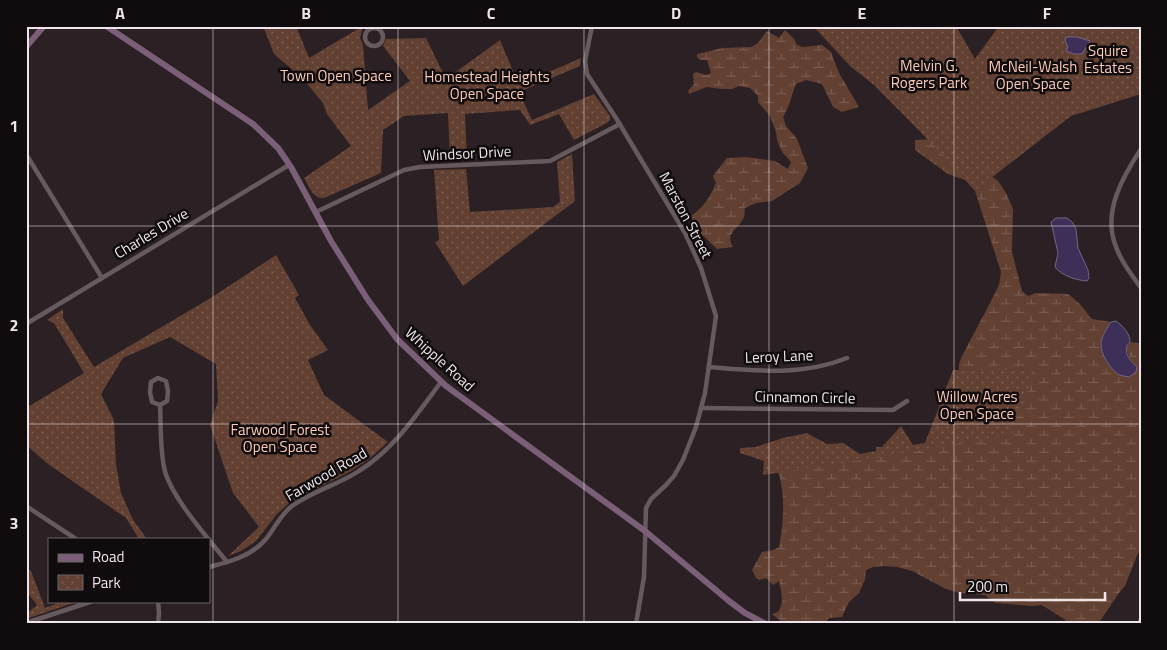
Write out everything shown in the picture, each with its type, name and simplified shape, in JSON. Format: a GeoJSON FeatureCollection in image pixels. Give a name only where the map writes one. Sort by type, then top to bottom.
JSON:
{"type":"FeatureCollection","features":[{"type":"Feature","properties":{"kind":"main road"},"geometry":{"type":"LineString","coordinates":[[26,47],[44,26]]}},
{"type":"Feature","properties":{"kind":"main road","name":"Whipple Road"},"geometry":{"type":"LineString","coordinates":[[106,26],[253,124],[278,148],[368,300],[397,339],[441,382],[645,531],[745,613],[766,624]]}},
{"type":"Feature","properties":{"kind":"street","name":"Marston Street"},"geometry":{"type":"LineString","coordinates":[[592,26],[585,61],[587,74],[620,124],[685,233],[701,268],[716,316],[705,393],[683,460],[666,485],[651,499],[646,508],[644,577],[636,624]]}},
{"type":"Feature","properties":{"kind":"street","name":"Windsor Drive"},"geometry":{"type":"LineString","coordinates":[[316,212],[404,170],[420,167],[550,161],[620,124]]}},
{"type":"Feature","properties":{"kind":"street"},"geometry":{"type":"LineString","coordinates":[[1141,149],[1118,192],[1111,220],[1115,244],[1141,288]]}},
{"type":"Feature","properties":{"kind":"street"},"geometry":{"type":"LineString","coordinates":[[26,154],[102,278]]}},
{"type":"Feature","properties":{"kind":"street","name":"Charles Drive"},"geometry":{"type":"LineString","coordinates":[[26,324],[289,165]]}},
{"type":"Feature","properties":{"kind":"street","name":"Leroy Lane"},"geometry":{"type":"LineString","coordinates":[[709,367],[771,371],[806,370],[847,358]]}},
{"type":"Feature","properties":{"kind":"street"},"geometry":{"type":"LineString","coordinates":[[158,378],[166,381],[168,391],[167,401],[160,405],[152,402],[150,392],[151,382],[158,378]]}},
{"type":"Feature","properties":{"kind":"street","name":"Farwood Road"},"geometry":{"type":"LineString","coordinates":[[210,567],[241,557],[257,547],[267,537],[280,517],[294,505],[347,479],[379,457],[405,430],[441,382]]}},
{"type":"Feature","properties":{"kind":"street","name":"Cinnamon Circle"},"geometry":{"type":"LineString","coordinates":[[701,408],[893,410],[907,401]]}},
{"type":"Feature","properties":{"kind":"street"},"geometry":{"type":"LineString","coordinates":[[160,405],[164,466],[170,484],[209,538]]}},
{"type":"Feature","properties":{"kind":"street"},"geometry":{"type":"LineString","coordinates":[[26,506],[74,538]]}},
{"type":"Feature","properties":{"kind":"street"},"geometry":{"type":"LineString","coordinates":[[210,540],[226,562]]}},
{"type":"Feature","properties":{"kind":"street"},"geometry":{"type":"LineString","coordinates":[[26,623],[90,602]]}},
{"type":"Feature","properties":{"kind":"street"},"geometry":{"type":"LineString","coordinates":[[158,602],[158,624]]}},
{"type":"Feature","properties":{"kind":"street"},"geometry":{"type":"LineString","coordinates":[[1139,624],[1141,619]]}},
{"type":"Feature","properties":{"kind":"green space"},"geometry":{"type":"Polygon","coordinates":[[[263,26],[296,26],[309,58],[363,26],[360,38],[363,45],[368,110],[410,81],[383,46],[386,39],[426,38],[446,79],[500,40],[519,85],[581,58],[580,66],[519,92],[532,120],[594,94],[610,116],[610,120],[574,140],[559,114],[530,125],[520,110],[465,114],[467,158],[450,159],[448,113],[404,116],[383,130],[381,173],[324,198],[320,198],[312,191],[304,178],[351,146],[327,114],[323,103],[303,79],[274,54],[263,26]]]}},
{"type":"Feature","properties":{"kind":"green space"},"geometry":{"type":"Polygon","coordinates":[[[813,26],[956,26],[975,59],[999,26],[1141,26],[1141,94],[1071,116],[977,189],[874,85],[850,66],[813,26]]]}},
{"type":"Feature","properties":{"kind":"green space"},"geometry":{"type":"Polygon","coordinates":[[[785,30],[797,45],[803,47],[822,45],[831,52],[839,73],[859,107],[842,112],[833,107],[822,84],[806,80],[796,84],[783,117],[786,126],[797,139],[808,168],[800,183],[772,201],[756,203],[745,208],[742,221],[733,231],[730,238],[733,247],[717,249],[695,228],[691,216],[700,209],[709,197],[716,183],[713,176],[727,158],[746,157],[775,161],[788,169],[791,162],[782,152],[770,116],[758,102],[758,96],[750,88],[739,86],[732,89],[707,87],[689,94],[688,91],[694,84],[693,74],[696,72],[706,75],[711,73],[707,60],[700,60],[697,54],[722,48],[751,47],[758,43],[767,31],[779,38],[785,30]]]}},
{"type":"Feature","properties":{"kind":"green space"},"geometry":{"type":"Polygon","coordinates":[[[932,139],[990,175],[998,181],[1006,193],[1013,209],[1012,252],[1022,291],[1028,296],[1036,293],[1068,294],[1079,303],[1092,319],[1111,322],[1103,336],[1102,349],[1107,361],[1117,373],[1131,363],[1126,348],[1130,342],[1141,345],[1141,552],[1138,553],[1125,586],[1098,624],[1069,624],[1042,605],[995,603],[985,595],[959,593],[946,589],[912,571],[884,566],[866,570],[865,580],[859,593],[849,602],[842,617],[829,618],[824,624],[784,624],[772,614],[778,612],[781,604],[782,597],[779,581],[773,585],[766,578],[759,580],[752,570],[762,552],[779,547],[783,496],[776,466],[930,448],[959,374],[959,364],[962,356],[999,285],[1001,272],[975,191],[965,180],[948,174],[915,150],[915,140],[932,139]]]}},
{"type":"Feature","properties":{"kind":"green space"},"geometry":{"type":"Polygon","coordinates":[[[572,154],[575,201],[463,286],[435,242],[439,240],[434,170],[466,169],[470,212],[553,207],[560,202],[557,162],[572,154]]]}},
{"type":"Feature","properties":{"kind":"green space","name":"Farwood Forest Open Space"},"geometry":{"type":"Polygon","coordinates":[[[276,255],[299,295],[295,298],[310,325],[328,350],[308,360],[324,395],[388,442],[369,459],[351,471],[290,502],[277,514],[256,541],[241,551],[228,556],[259,527],[233,493],[210,425],[218,401],[216,364],[170,337],[123,358],[101,394],[114,420],[116,464],[121,493],[133,520],[146,538],[138,538],[126,518],[48,464],[26,445],[26,408],[84,373],[54,323],[47,320],[63,309],[63,318],[94,367],[209,299],[276,255]]]}},
{"type":"Feature","properties":{"kind":"green space","name":"Willow Acres Open Space"},"geometry":{"type":"Polygon","coordinates":[[[1036,369],[1012,434],[763,475],[764,461],[740,453],[740,448],[756,447],[783,438],[807,433],[827,444],[843,443],[860,454],[876,451],[876,447],[882,447],[901,426],[913,445],[925,443],[953,370],[1036,369]]]}},
{"type":"Feature","properties":{"kind":"green space"},"geometry":{"type":"Polygon","coordinates":[[[26,568],[31,571],[45,608],[60,602],[76,602],[26,619],[26,614],[37,605],[26,591],[26,568]]]}},
{"type":"Feature","properties":{"kind":"shaded area"},"geometry":{"type":"Polygon","coordinates":[[[1066,37],[1077,37],[1090,41],[1082,54],[1074,54],[1066,51],[1068,47],[1065,40],[1066,37]]]}},
{"type":"Feature","properties":{"kind":"shaded area"},"geometry":{"type":"Polygon","coordinates":[[[1056,218],[1067,218],[1076,229],[1078,248],[1088,270],[1089,278],[1087,281],[1070,277],[1061,273],[1055,267],[1058,253],[1051,222],[1056,218]]]}},
{"type":"Feature","properties":{"kind":"shaded area"},"geometry":{"type":"Polygon","coordinates":[[[1116,321],[1128,333],[1130,342],[1126,352],[1130,360],[1137,367],[1136,372],[1129,377],[1115,372],[1106,360],[1101,347],[1104,335],[1111,322],[1116,321]]]}},
{"type":"Feature","properties":{"kind":"park label","name":"Squire Estates"},"geometry":{"type":"Point","coordinates":[1108,58]}},
{"type":"Feature","properties":{"kind":"park label","name":"Melvin G. Rogers Park"},"geometry":{"type":"Point","coordinates":[929,74]}},
{"type":"Feature","properties":{"kind":"park label","name":"McNeil-Walsh Open Space"},"geometry":{"type":"Point","coordinates":[1033,74]}},
{"type":"Feature","properties":{"kind":"park label","name":"Town Open Space"},"geometry":{"type":"Point","coordinates":[336,75]}},
{"type":"Feature","properties":{"kind":"park label","name":"Homestead Heights Open Space"},"geometry":{"type":"Point","coordinates":[487,84]}}]}
